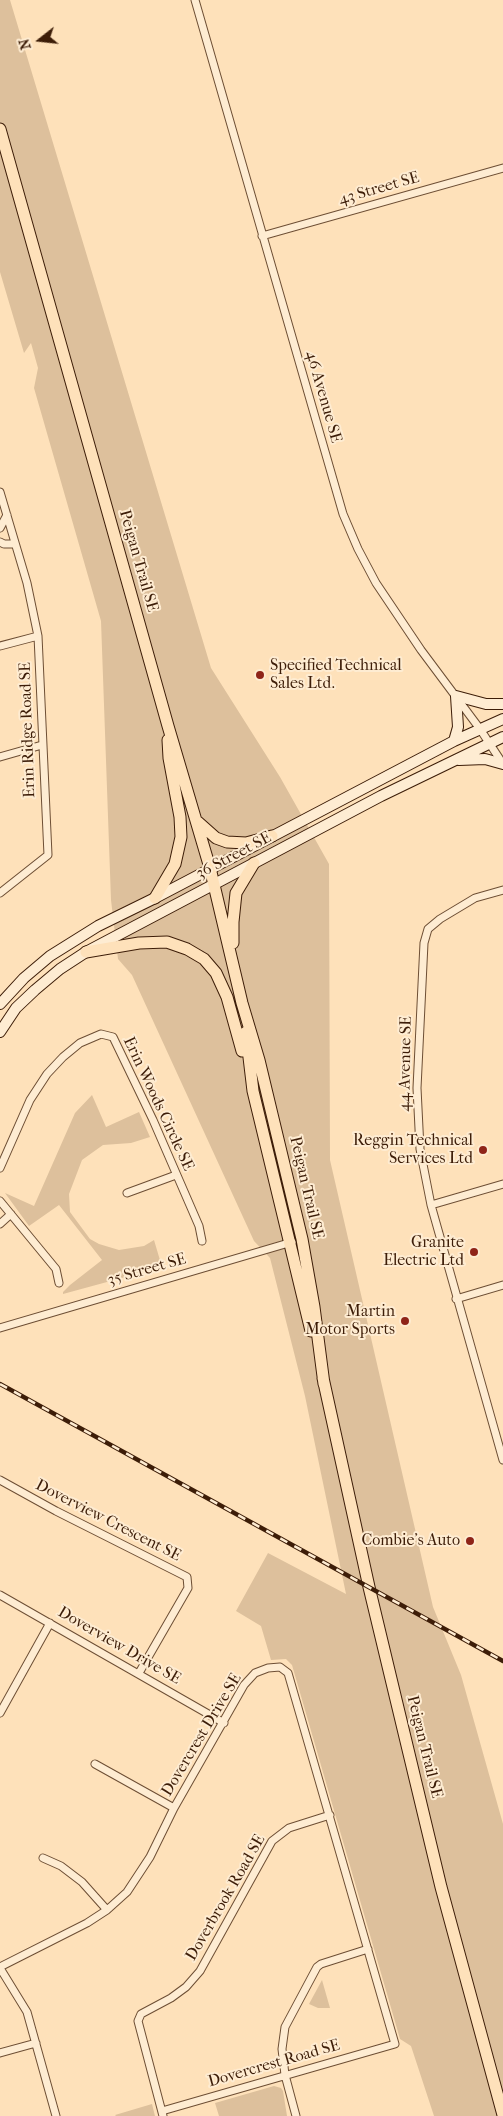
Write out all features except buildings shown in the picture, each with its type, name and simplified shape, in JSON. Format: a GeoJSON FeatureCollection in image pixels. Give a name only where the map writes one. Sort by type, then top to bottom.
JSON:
{"type":"FeatureCollection","features":[{"type":"Feature","properties":{"kind":"main road","name":"Peigan Trail SE"},"geometry":{"type":"LineString","coordinates":[[0,129],[214,883],[242,1003],[259,1060],[302,1239],[314,1308],[324,1384]]}},
{"type":"Feature","properties":{"kind":"main road"},"geometry":{"type":"LineString","coordinates":[[154,898],[175,864],[181,837],[180,817],[169,758],[168,726]]}},
{"type":"Feature","properties":{"kind":"main road"},"geometry":{"type":"LineString","coordinates":[[198,822],[216,838],[227,842],[246,843],[272,836]]}},
{"type":"Feature","properties":{"kind":"main road"},"geometry":{"type":"LineString","coordinates":[[234,968],[233,922],[236,893],[254,863]]}},
{"type":"Feature","properties":{"kind":"main road"},"geometry":{"type":"LineString","coordinates":[[86,952],[139,943],[167,942],[187,949],[204,959],[216,973],[227,997],[253,1091]]}},
{"type":"Feature","properties":{"kind":"main road","name":"Peigan Trail SE"},"geometry":{"type":"LineString","coordinates":[[242,1003],[253,1091],[324,1384],[369,1587],[439,1878],[503,2114]]}},
{"type":"Feature","properties":{"kind":"street","name":"46 Avenue SE"},"geometry":{"type":"LineString","coordinates":[[195,0],[342,514],[376,583],[421,650],[480,728],[503,764]]}},
{"type":"Feature","properties":{"kind":"street","name":"43 Street SE"},"geometry":{"type":"LineString","coordinates":[[262,236],[503,168]]}},
{"type":"Feature","properties":{"kind":"street","name":"Erin Ridge Road SE"},"geometry":{"type":"LineString","coordinates":[[0,492],[26,583],[38,636],[48,855],[0,894]]}},
{"type":"Feature","properties":{"kind":"street"},"geometry":{"type":"LineString","coordinates":[[0,528],[6,515]]}},
{"type":"Feature","properties":{"kind":"street"},"geometry":{"type":"LineString","coordinates":[[0,542],[15,544]]}},
{"type":"Feature","properties":{"kind":"street"},"geometry":{"type":"LineString","coordinates":[[0,646],[38,636]]}},
{"type":"Feature","properties":{"kind":"street"},"geometry":{"type":"LineString","coordinates":[[454,741],[458,727],[456,696],[486,704],[503,704]]}},
{"type":"Feature","properties":{"kind":"street","name":"36 Street SE"},"geometry":{"type":"LineString","coordinates":[[0,1004],[24,978],[50,956],[98,926],[454,741],[503,719]]}},
{"type":"Feature","properties":{"kind":"street","name":"36 Street SE"},"geometry":{"type":"LineString","coordinates":[[0,1032],[16,1008],[35,990],[60,968],[86,952],[381,796],[503,737]]}},
{"type":"Feature","properties":{"kind":"street"},"geometry":{"type":"LineString","coordinates":[[0,757],[42,746]]}},
{"type":"Feature","properties":{"kind":"street"},"geometry":{"type":"LineString","coordinates":[[453,761],[485,759],[503,764]]}},
{"type":"Feature","properties":{"kind":"street","name":"44 Avenue SE"},"geometry":{"type":"LineString","coordinates":[[503,890],[475,898],[440,918],[428,929],[424,943],[417,1088],[420,1149],[431,1205],[503,1460]]}},
{"type":"Feature","properties":{"kind":"street","name":"Erin Woods Circle SE"},"geometry":{"type":"LineString","coordinates":[[0,1168],[30,1100],[47,1074],[63,1057],[80,1044],[101,1034],[113,1037],[200,1226],[202,1241]]}},
{"type":"Feature","properties":{"kind":"street"},"geometry":{"type":"LineString","coordinates":[[127,1193],[176,1175]]}},
{"type":"Feature","properties":{"kind":"street"},"geometry":{"type":"LineString","coordinates":[[431,1205],[503,1184]]}},
{"type":"Feature","properties":{"kind":"street"},"geometry":{"type":"LineString","coordinates":[[0,1201],[56,1269],[59,1283]]}},
{"type":"Feature","properties":{"kind":"street"},"geometry":{"type":"LineString","coordinates":[[0,1224],[11,1214]]}},
{"type":"Feature","properties":{"kind":"street","name":"35 Street SE"},"geometry":{"type":"LineString","coordinates":[[0,1328],[302,1239]]}},
{"type":"Feature","properties":{"kind":"street"},"geometry":{"type":"LineString","coordinates":[[456,1299],[503,1285]]}},
{"type":"Feature","properties":{"kind":"street","name":"Doverview Crescent SE"},"geometry":{"type":"LineString","coordinates":[[0,1480],[56,1511],[187,1577],[188,1588],[139,1673]]}},
{"type":"Feature","properties":{"kind":"street","name":"Doverview Drive SE"},"geometry":{"type":"LineString","coordinates":[[0,1595],[224,1722]]}},
{"type":"Feature","properties":{"kind":"street"},"geometry":{"type":"LineString","coordinates":[[0,1713],[50,1623]]}},
{"type":"Feature","properties":{"kind":"street","name":"Dovercrest Drive SE"},"geometry":{"type":"LineString","coordinates":[[0,1968],[87,1923],[107,1910],[127,1892],[150,1857],[174,1808],[244,1685],[255,1673],[268,1668],[280,1667],[288,1673],[395,2044]]}},
{"type":"Feature","properties":{"kind":"street"},"geometry":{"type":"LineString","coordinates":[[95,1764],[174,1808]]}},
{"type":"Feature","properties":{"kind":"street","name":"Doverbrook Road SE"},"geometry":{"type":"LineString","coordinates":[[162,2114],[138,2021],[141,2014],[171,1998],[200,1971],[272,1840],[289,1828],[330,1815]]}},
{"type":"Feature","properties":{"kind":"street"},"geometry":{"type":"LineString","coordinates":[[43,1858],[61,1866],[82,1882],[107,1910]]}},
{"type":"Feature","properties":{"kind":"street"},"geometry":{"type":"LineString","coordinates":[[296,2116],[285,2075],[282,2049],[284,2027],[317,1967],[368,1949]]}},
{"type":"Feature","properties":{"kind":"street"},"geometry":{"type":"LineString","coordinates":[[0,1968],[26,2012],[56,2116]]}},
{"type":"Feature","properties":{"kind":"street"},"geometry":{"type":"LineString","coordinates":[[0,2053],[36,2043]]}},
{"type":"Feature","properties":{"kind":"street","name":"Dovercrest Road SE"},"geometry":{"type":"LineString","coordinates":[[162,2114],[285,2075],[395,2044]]}},
{"type":"Feature","properties":{"kind":"shaded area"},"geometry":{"type":"Polygon","coordinates":[[[0,0],[10,0],[211,668],[280,777],[329,864],[330,1160],[433,1607],[461,1675],[503,1824],[503,2116],[434,2116],[411,2046],[400,2039],[292,1665],[286,1659],[271,1660],[261,1626],[236,1611],[268,1553],[346,1594],[305,1396],[270,1258],[254,1241],[132,975],[118,959],[111,900],[101,621],[34,388],[38,368],[31,343],[24,353],[0,272],[0,0]]]}},
{"type":"Feature","properties":{"kind":"shaded area"},"geometry":{"type":"Polygon","coordinates":[[[92,1095],[106,1127],[139,1112],[150,1137],[131,1143],[103,1145],[82,1160],[69,1194],[70,1212],[90,1239],[99,1244],[119,1250],[144,1246],[154,1240],[162,1267],[63,1294],[70,1285],[102,1260],[59,1205],[29,1226],[5,1193],[34,1206],[75,1113],[92,1095]]]}},
{"type":"Feature","properties":{"kind":"shaded area"},"geometry":{"type":"Polygon","coordinates":[[[322,1980],[330,2008],[318,2008],[309,2004],[322,1980]]]}},
{"type":"Feature","properties":{"kind":"shaded area"},"geometry":{"type":"Polygon","coordinates":[[[274,2086],[281,2088],[283,2091],[287,2116],[219,2116],[215,2103],[274,2086]]]}},
{"type":"Feature","properties":{"kind":"shaded area"},"geometry":{"type":"Polygon","coordinates":[[[152,2104],[155,2116],[115,2115],[152,2104]]]}},
{"type":"Feature","properties":{"kind":"railway"},"geometry":{"type":"LineString","coordinates":[[0,1384],[503,1661]]}},
{"type":"Feature","properties":{"kind":"place","name":"Specified Technical Sales Ltd."},"geometry":{"type":"Point","coordinates":[260,675]}},
{"type":"Feature","properties":{"kind":"place","name":"Reggin Technical Services Ltd"},"geometry":{"type":"Point","coordinates":[483,1150]}},
{"type":"Feature","properties":{"kind":"place","name":"Granite Electric Ltd"},"geometry":{"type":"Point","coordinates":[474,1252]}},
{"type":"Feature","properties":{"kind":"place","name":"Martin Motor Sports"},"geometry":{"type":"Point","coordinates":[405,1321]}},
{"type":"Feature","properties":{"kind":"place","name":"Combie's Auto"},"geometry":{"type":"Point","coordinates":[470,1541]}}]}
